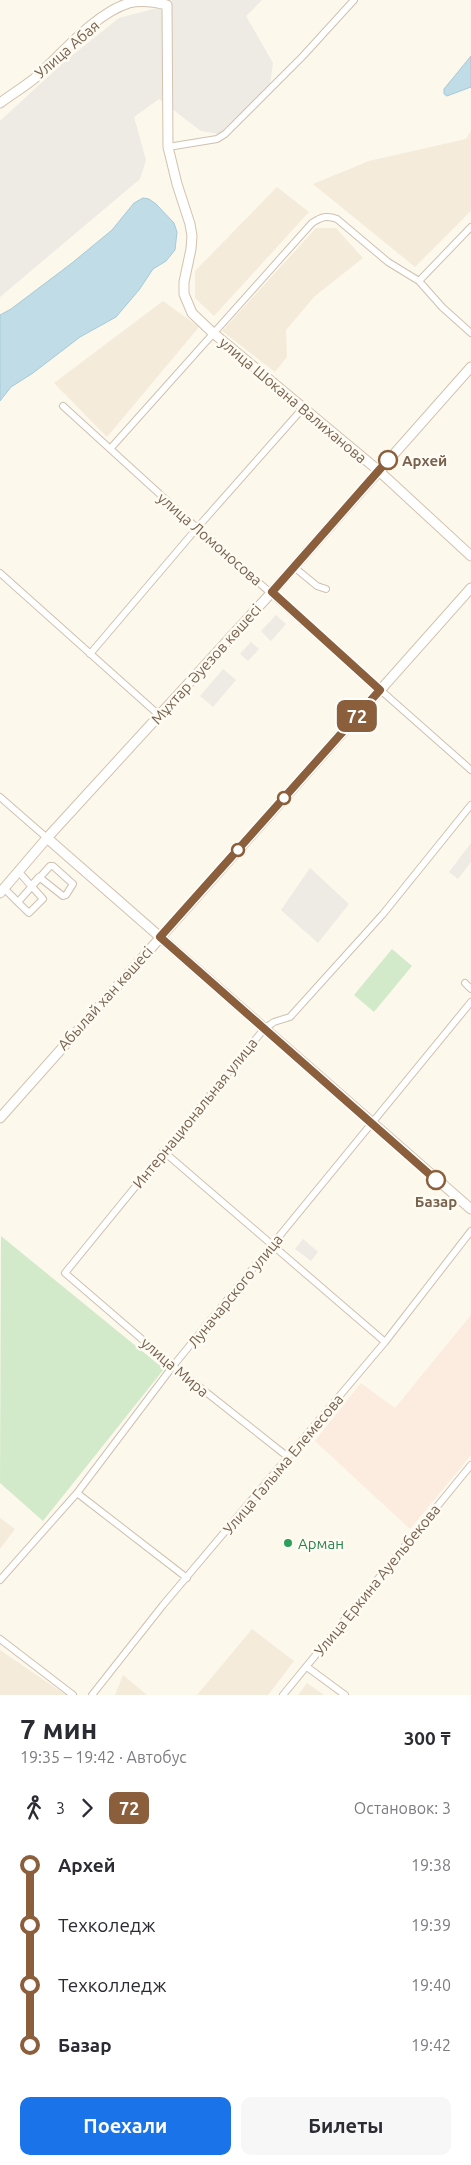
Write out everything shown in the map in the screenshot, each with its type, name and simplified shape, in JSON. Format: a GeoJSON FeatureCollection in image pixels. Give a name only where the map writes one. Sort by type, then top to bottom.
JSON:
{"type":"FeatureCollection","features":[{"type":"Feature","properties":{"kind":"street"},"geometry":{"type":"LineString","coordinates":[[168,147],[217,139],[225,134],[297,62],[354,0]]}},
{"type":"Feature","properties":{"kind":"street","name":"Улица Абая"},"geometry":{"type":"LineString","coordinates":[[0,103],[33,79],[93,24],[115,9],[131,2],[167,2]]}},
{"type":"Feature","properties":{"kind":"street","name":"улица Шокана Валиханова"},"geometry":{"type":"LineString","coordinates":[[167,2],[168,147],[192,236],[184,282],[184,294],[192,313],[212,332],[379,471],[471,556]]}},
{"type":"Feature","properties":{"kind":"street"},"geometry":{"type":"LineString","coordinates":[[110,449],[212,332],[312,223],[321,217],[330,216],[337,218],[388,262],[419,281],[442,307],[471,334]]}},
{"type":"Feature","properties":{"kind":"street"},"geometry":{"type":"LineString","coordinates":[[419,281],[471,227]]}},
{"type":"Feature","properties":{"kind":"street","name":"Мұхтар Әуезов көшесі"},"geometry":{"type":"LineString","coordinates":[[2,891],[47,838],[272,592],[471,366]]}},
{"type":"Feature","properties":{"kind":"street","name":"улица Ломоносова"},"geometry":{"type":"LineString","coordinates":[[63,406],[197,528],[272,592],[471,770]]}},
{"type":"Feature","properties":{"kind":"street"},"geometry":{"type":"LineString","coordinates":[[90,654],[197,528],[304,408]]}},
{"type":"Feature","properties":{"kind":"street"},"geometry":{"type":"LineString","coordinates":[[294,566],[317,586],[326,589]]}},
{"type":"Feature","properties":{"kind":"street"},"geometry":{"type":"LineString","coordinates":[[0,573],[160,716]]}},
{"type":"Feature","properties":{"kind":"street","name":"Абылай хан көшесі"},"geometry":{"type":"LineString","coordinates":[[0,1118],[471,588]]}},
{"type":"Feature","properties":{"kind":"street"},"geometry":{"type":"LineString","coordinates":[[0,797],[471,1209]]}},
{"type":"Feature","properties":{"kind":"street","name":"Интернациональная улица"},"geometry":{"type":"LineString","coordinates":[[65,1273],[264,1029],[274,1022],[290,1017],[383,914],[471,805]]}},
{"type":"Feature","properties":{"kind":"street"},"geometry":{"type":"LineString","coordinates":[[18,902],[31,886],[50,866],[53,866],[73,884],[69,892],[63,896],[40,877]]}},
{"type":"Feature","properties":{"kind":"street"},"geometry":{"type":"LineString","coordinates":[[2,891],[18,902],[29,913],[42,899],[19,872]]}},
{"type":"Feature","properties":{"kind":"street"},"geometry":{"type":"LineString","coordinates":[[465,983],[471,989]]}},
{"type":"Feature","properties":{"kind":"street","name":"Луначарского улица"},"geometry":{"type":"LineString","coordinates":[[0,1580],[77,1493],[173,1366],[471,1002]]}},
{"type":"Feature","properties":{"kind":"street"},"geometry":{"type":"LineString","coordinates":[[163,1151],[385,1342]]}},
{"type":"Feature","properties":{"kind":"street","name":"Улица Галыма Елемесова"},"geometry":{"type":"LineString","coordinates":[[92,1695],[187,1578],[385,1342],[471,1231]]}},
{"type":"Feature","properties":{"kind":"street","name":"улица Мира"},"geometry":{"type":"LineString","coordinates":[[65,1273],[173,1366],[288,1458]]}},
{"type":"Feature","properties":{"kind":"street","name":"Улица Еркина Ауельбекова"},"geometry":{"type":"LineString","coordinates":[[283,1695],[471,1465]]}},
{"type":"Feature","properties":{"kind":"street"},"geometry":{"type":"LineString","coordinates":[[77,1493],[187,1578]]}},
{"type":"Feature","properties":{"kind":"street"},"geometry":{"type":"LineString","coordinates":[[0,1639],[73,1695]]}},
{"type":"Feature","properties":{"kind":"street"},"geometry":{"type":"LineString","coordinates":[[307,1667],[345,1695]]}},
{"type":"Feature","properties":{"kind":"shaded area"},"geometry":{"type":"Polygon","coordinates":[[[172,0],[262,0],[246,16],[273,63],[270,84],[219,134],[201,131],[159,99],[134,117],[146,160],[140,179],[0,297],[0,121],[64,62],[119,18],[172,4],[172,0]]]}},
{"type":"Feature","properties":{"kind":"shaded area"},"geometry":{"type":"Polygon","coordinates":[[[471,131],[471,211],[415,267],[313,184],[369,161],[466,139],[471,131]]]}},
{"type":"Feature","properties":{"kind":"shaded area"},"geometry":{"type":"Polygon","coordinates":[[[277,187],[309,212],[214,316],[195,298],[195,271],[277,187]]]}},
{"type":"Feature","properties":{"kind":"shaded area"},"geometry":{"type":"Polygon","coordinates":[[[316,228],[336,228],[363,258],[315,296],[286,330],[287,357],[275,372],[222,331],[316,228]]]}},
{"type":"Feature","properties":{"kind":"shaded area"},"geometry":{"type":"Polygon","coordinates":[[[163,301],[199,327],[107,437],[54,383],[163,301]]]}},
{"type":"Feature","properties":{"kind":"shaded area"},"geometry":{"type":"Polygon","coordinates":[[[276,615],[286,624],[271,641],[261,631],[276,615]]]}},
{"type":"Feature","properties":{"kind":"shaded area"},"geometry":{"type":"Polygon","coordinates":[[[251,642],[259,649],[248,661],[240,654],[251,642]]]}},
{"type":"Feature","properties":{"kind":"shaded area"},"geometry":{"type":"Polygon","coordinates":[[[223,669],[236,680],[213,707],[200,696],[223,669]]]}},
{"type":"Feature","properties":{"kind":"shaded area"},"geometry":{"type":"Polygon","coordinates":[[[471,843],[471,862],[458,879],[449,872],[471,843]]]}},
{"type":"Feature","properties":{"kind":"shaded area"},"geometry":{"type":"Polygon","coordinates":[[[310,868],[349,904],[318,943],[281,910],[310,868]]]}},
{"type":"Feature","properties":{"kind":"shaded area"},"geometry":{"type":"Polygon","coordinates":[[[303,1239],[318,1252],[311,1261],[295,1249],[303,1239]]]}},
{"type":"Feature","properties":{"kind":"shaded area"},"geometry":{"type":"Polygon","coordinates":[[[471,1315],[471,1455],[410,1529],[315,1441],[361,1383],[395,1408],[471,1315]]]}},
{"type":"Feature","properties":{"kind":"shaded area"},"geometry":{"type":"Polygon","coordinates":[[[0,1518],[15,1529],[0,1549],[0,1518]]]}},
{"type":"Feature","properties":{"kind":"shaded area"},"geometry":{"type":"Polygon","coordinates":[[[252,1629],[294,1661],[268,1695],[197,1695],[252,1629]]]}},
{"type":"Feature","properties":{"kind":"shaded area"},"geometry":{"type":"Polygon","coordinates":[[[0,1650],[66,1695],[0,1695],[0,1650]]]}},
{"type":"Feature","properties":{"kind":"shaded area"},"geometry":{"type":"Polygon","coordinates":[[[123,1675],[147,1695],[115,1695],[123,1675]]]}},
{"type":"Feature","properties":{"kind":"shaded area"},"geometry":{"type":"Polygon","coordinates":[[[307,1683],[324,1695],[298,1695],[307,1683]]]}},
{"type":"Feature","properties":{"kind":"green space"},"geometry":{"type":"Polygon","coordinates":[[[392,949],[412,966],[374,1012],[354,995],[392,949]]]}},
{"type":"Feature","properties":{"kind":"green space"},"geometry":{"type":"Polygon","coordinates":[[[1,1236],[164,1369],[43,1521],[0,1483],[1,1236]]]}},
{"type":"Feature","properties":{"kind":"water"},"geometry":{"type":"Polygon","coordinates":[[[471,56],[471,87],[447,96],[444,94],[444,89],[471,56]]]}},
{"type":"Feature","properties":{"kind":"water"},"geometry":{"type":"Polygon","coordinates":[[[143,198],[149,199],[156,204],[174,223],[177,232],[175,250],[166,261],[153,269],[139,290],[116,317],[80,337],[33,373],[11,387],[0,401],[0,315],[11,309],[72,263],[112,230],[134,203],[143,198]]]}},
{"type":"Feature","properties":{"kind":"bus line","name":"72"},"geometry":{"type":"LineString","coordinates":[[388,460],[272,592],[380,690],[160,937],[436,1180]]}},
{"type":"Feature","properties":{"kind":"place","name":"Архей"},"geometry":{"type":"Point","coordinates":[388,460]}},
{"type":"Feature","properties":{"kind":"place","name":"Базар"},"geometry":{"type":"Point","coordinates":[436,1180]}},
{"type":"Feature","properties":{"kind":"place","name":"Арман"},"geometry":{"type":"Point","coordinates":[288,1543]}}]}
